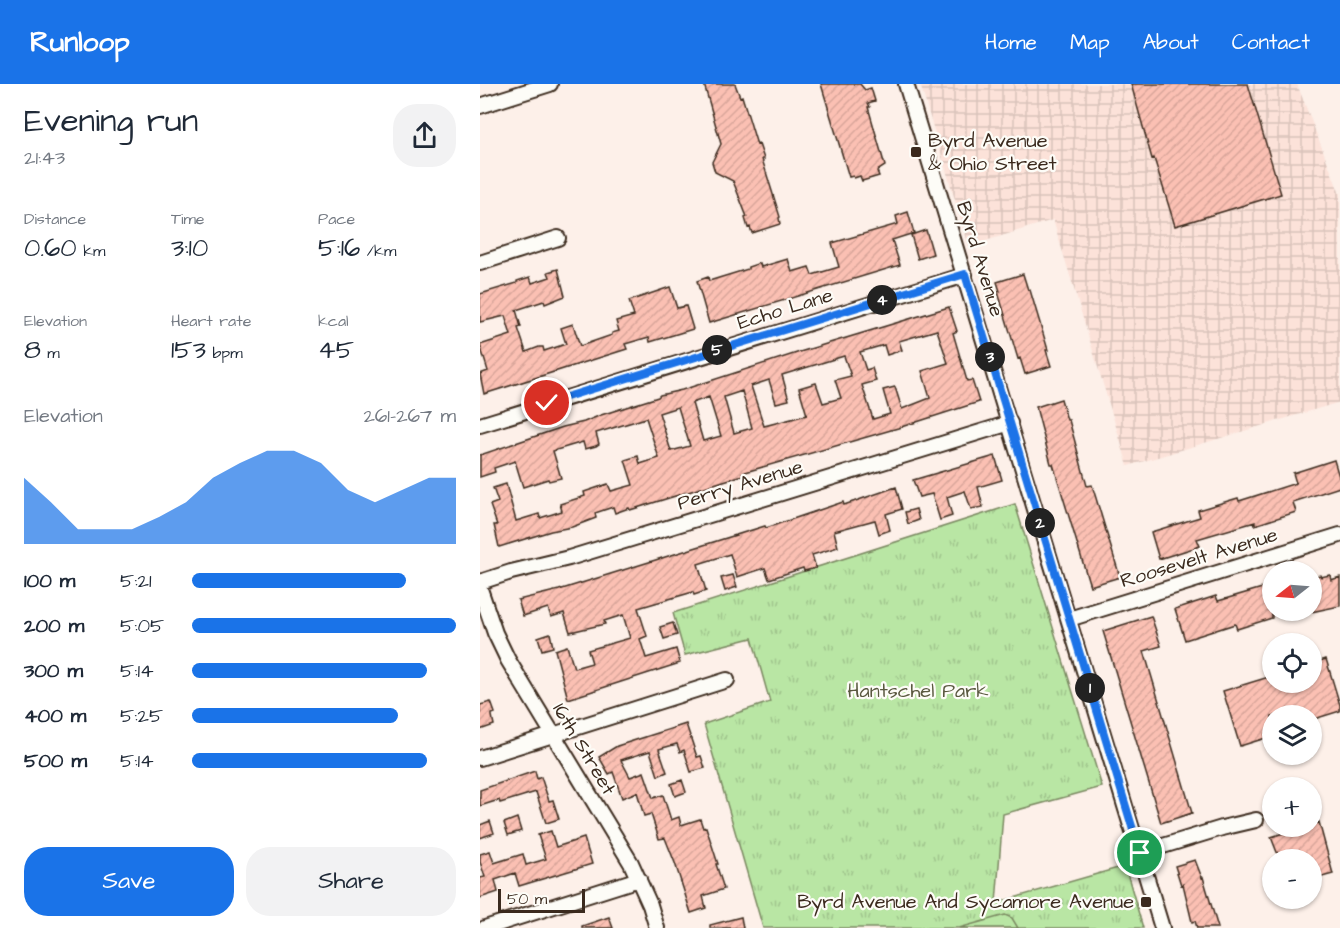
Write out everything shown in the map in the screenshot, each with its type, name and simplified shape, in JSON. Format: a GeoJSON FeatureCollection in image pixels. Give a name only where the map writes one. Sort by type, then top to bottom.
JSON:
{"type":"FeatureCollection","features":[{"type":"Feature","properties":{"kind":"street"},"geometry":{"type":"LineString","coordinates":[[480,106],[550,84]]}},
{"type":"Feature","properties":{"kind":"street","name":"Byrd Avenue"},"geometry":{"type":"LineString","coordinates":[[906,84],[1162,928]]}},
{"type":"Feature","properties":{"kind":"street"},"geometry":{"type":"LineString","coordinates":[[480,263],[558,238]]}},
{"type":"Feature","properties":{"kind":"street","name":"Echo Lane"},"geometry":{"type":"LineString","coordinates":[[480,425],[965,274]]}},
{"type":"Feature","properties":{"kind":"street","name":"Perry Avenue"},"geometry":{"type":"LineString","coordinates":[[480,582],[569,558],[1010,423]]}},
{"type":"Feature","properties":{"kind":"street","name":"Roosevelt Avenue"},"geometry":{"type":"LineString","coordinates":[[1069,618],[1340,535]]}},
{"type":"Feature","properties":{"kind":"street","name":"16th Street"},"geometry":{"type":"LineString","coordinates":[[480,590],[495,633],[508,660],[639,879],[657,928]]}},
{"type":"Feature","properties":{"kind":"street"},"geometry":{"type":"LineString","coordinates":[[480,758],[727,680]]}},
{"type":"Feature","properties":{"kind":"street"},"geometry":{"type":"LineString","coordinates":[[1140,853],[1256,820]]}},
{"type":"Feature","properties":{"kind":"street"},"geometry":{"type":"LineString","coordinates":[[485,928],[639,879]]}},
{"type":"Feature","properties":{"kind":"shaded area"},"geometry":{"type":"Polygon","coordinates":[[[920,84],[1297,84],[1340,194],[1340,402],[1128,466],[1053,220],[969,246],[920,84]]]}},
{"type":"Feature","properties":{"kind":"green space","name":"Hantschel Park"},"geometry":{"type":"Polygon","coordinates":[[[1015,504],[1102,787],[1003,814],[996,903],[1125,866],[1143,928],[763,928],[704,724],[770,702],[752,638],[685,655],[673,613],[1015,504]]]}},
{"type":"Feature","properties":{"kind":"green space"},"geometry":{"type":"Polygon","coordinates":[[[1005,915],[1012,918],[1018,928],[959,928],[1005,915]]]}},
{"type":"Feature","properties":{"kind":"building"},"geometry":{"type":"Polygon","coordinates":[[[704,84],[735,84],[740,97],[742,96],[757,145],[759,144],[764,159],[762,159],[780,217],[780,224],[752,233],[750,227],[748,228],[745,218],[747,217],[733,181],[715,172],[712,162],[721,144],[704,84]]]}},
{"type":"Feature","properties":{"kind":"building"},"geometry":{"type":"Polygon","coordinates":[[[821,84],[860,84],[865,90],[871,88],[875,101],[868,103],[870,107],[868,107],[885,166],[877,171],[879,176],[862,181],[860,176],[849,177],[821,84]]]}},
{"type":"Feature","properties":{"kind":"building"},"geometry":{"type":"Polygon","coordinates":[[[1131,84],[1248,84],[1281,194],[1175,226],[1154,158],[1152,159],[1131,84]]]}},
{"type":"Feature","properties":{"kind":"building"},"geometry":{"type":"Polygon","coordinates":[[[908,212],[914,233],[892,240],[900,265],[709,323],[697,281],[708,277],[709,281],[760,263],[761,267],[788,259],[792,272],[809,267],[812,275],[839,267],[832,243],[898,224],[896,216],[908,212]]]}},
{"type":"Feature","properties":{"kind":"building"},"geometry":{"type":"Polygon","coordinates":[[[926,230],[933,254],[918,259],[911,235],[926,230]]]}},
{"type":"Feature","properties":{"kind":"building"},"geometry":{"type":"Polygon","coordinates":[[[558,269],[565,296],[545,304],[544,301],[516,310],[521,327],[518,328],[526,352],[539,347],[543,347],[544,351],[566,344],[561,328],[573,324],[580,346],[612,335],[619,331],[616,321],[634,316],[629,301],[670,287],[677,308],[686,306],[693,329],[650,342],[649,337],[625,344],[627,349],[484,394],[480,374],[488,371],[480,345],[511,335],[505,316],[480,322],[480,294],[530,277],[532,283],[550,277],[548,272],[558,269]]]}},
{"type":"Feature","properties":{"kind":"building"},"geometry":{"type":"Polygon","coordinates":[[[1023,274],[1028,290],[1030,290],[1051,366],[1025,374],[1020,358],[1018,359],[997,282],[1023,274]]]}},
{"type":"Feature","properties":{"kind":"building"},"geometry":{"type":"Polygon","coordinates":[[[949,307],[957,331],[953,333],[967,381],[972,380],[979,402],[742,473],[743,475],[630,510],[629,508],[615,513],[613,507],[595,513],[596,518],[572,527],[499,547],[494,525],[497,525],[490,505],[498,502],[493,488],[506,484],[516,521],[539,514],[540,518],[562,511],[560,504],[585,496],[584,492],[608,484],[611,491],[633,485],[625,460],[638,456],[640,464],[659,458],[646,418],[596,433],[599,444],[596,446],[585,449],[583,442],[553,451],[561,478],[549,481],[548,479],[523,487],[515,461],[494,468],[495,472],[480,477],[480,455],[660,395],[949,307]],[[937,330],[899,341],[902,350],[887,355],[884,345],[860,352],[866,370],[872,368],[876,381],[862,385],[873,419],[890,414],[883,390],[895,387],[902,409],[930,398],[922,371],[948,363],[937,330]],[[844,356],[782,375],[789,400],[776,403],[769,380],[751,386],[764,426],[807,415],[799,388],[816,383],[823,403],[841,398],[835,380],[851,376],[844,356]],[[742,391],[724,397],[734,433],[752,428],[742,391]],[[709,397],[692,403],[703,441],[721,436],[709,397]],[[678,407],[659,413],[671,451],[690,446],[678,407]]]}},
{"type":"Feature","properties":{"kind":"building"},"geometry":{"type":"Polygon","coordinates":[[[1061,399],[1087,486],[1092,485],[1120,577],[1090,586],[1053,464],[1051,464],[1036,407],[1061,399]]]}},
{"type":"Feature","properties":{"kind":"building"},"geometry":{"type":"Polygon","coordinates":[[[995,456],[1002,480],[978,487],[983,507],[971,509],[965,491],[947,497],[952,516],[940,520],[932,494],[919,497],[913,480],[995,456]]]}},
{"type":"Feature","properties":{"kind":"building"},"geometry":{"type":"Polygon","coordinates":[[[1334,460],[1340,487],[1293,502],[1296,512],[1197,539],[1200,546],[1159,559],[1151,532],[1200,517],[1198,510],[1238,498],[1239,501],[1296,483],[1293,473],[1334,460]]]}},
{"type":"Feature","properties":{"kind":"building"},"geometry":{"type":"Polygon","coordinates":[[[896,487],[902,509],[886,514],[890,530],[879,534],[875,520],[834,531],[838,547],[812,555],[816,568],[804,571],[803,568],[769,579],[765,568],[737,577],[730,554],[698,564],[706,591],[694,595],[693,592],[638,608],[647,636],[640,639],[646,658],[676,649],[680,663],[568,699],[555,650],[567,646],[574,668],[592,663],[588,650],[630,638],[623,615],[604,621],[605,624],[570,632],[564,613],[551,617],[548,608],[523,616],[518,600],[559,590],[765,526],[766,528],[843,502],[844,505],[896,487]]]}},
{"type":"Feature","properties":{"kind":"building"},"geometry":{"type":"Polygon","coordinates":[[[916,509],[919,520],[908,524],[905,512],[916,509]]]}},
{"type":"Feature","properties":{"kind":"building"},"geometry":{"type":"Polygon","coordinates":[[[733,575],[737,587],[725,591],[721,578],[733,575]]]}},
{"type":"Feature","properties":{"kind":"building"},"geometry":{"type":"Polygon","coordinates":[[[1330,575],[1331,580],[1340,577],[1340,606],[1322,610],[1322,577],[1330,575]]]}},
{"type":"Feature","properties":{"kind":"building"},"geometry":{"type":"Polygon","coordinates":[[[1262,588],[1262,621],[1237,629],[1235,624],[1185,640],[1175,609],[1216,596],[1218,601],[1262,588]]]}},
{"type":"Feature","properties":{"kind":"building"},"geometry":{"type":"Polygon","coordinates":[[[1151,616],[1161,646],[1144,651],[1192,813],[1161,823],[1103,631],[1151,616]]]}},
{"type":"Feature","properties":{"kind":"building"},"geometry":{"type":"Polygon","coordinates":[[[673,623],[677,635],[664,639],[660,627],[673,623]]]}},
{"type":"Feature","properties":{"kind":"building"},"geometry":{"type":"Polygon","coordinates":[[[550,633],[553,647],[542,650],[538,637],[550,633]]]}},
{"type":"Feature","properties":{"kind":"building"},"geometry":{"type":"Polygon","coordinates":[[[1326,659],[1340,711],[1322,717],[1322,705],[1262,705],[1262,739],[1240,746],[1223,691],[1262,679],[1262,693],[1322,693],[1322,660],[1326,659]]]}},
{"type":"Feature","properties":{"kind":"building"},"geometry":{"type":"Polygon","coordinates":[[[491,702],[495,713],[492,714],[494,725],[480,730],[480,705],[491,702]]]}},
{"type":"Feature","properties":{"kind":"building"},"geometry":{"type":"Polygon","coordinates":[[[686,724],[697,757],[701,756],[705,768],[691,772],[684,750],[680,752],[677,744],[659,749],[667,772],[658,776],[650,751],[621,760],[630,777],[644,772],[653,798],[663,795],[671,820],[679,817],[681,825],[700,819],[703,828],[706,827],[724,889],[703,896],[706,908],[691,913],[665,838],[659,839],[651,814],[644,816],[637,792],[622,798],[613,772],[609,774],[599,757],[617,746],[686,724]]]}},
{"type":"Feature","properties":{"kind":"building"},"geometry":{"type":"Polygon","coordinates":[[[535,771],[537,779],[541,777],[549,801],[553,800],[559,819],[546,823],[536,792],[500,803],[499,800],[480,806],[480,790],[535,771]]]}},
{"type":"Feature","properties":{"kind":"building"},"geometry":{"type":"Polygon","coordinates":[[[682,780],[686,792],[675,796],[671,784],[682,780]]]}},
{"type":"Feature","properties":{"kind":"building"},"geometry":{"type":"Polygon","coordinates":[[[517,818],[521,831],[508,835],[504,823],[517,818]]]}},
{"type":"Feature","properties":{"kind":"building"},"geometry":{"type":"Polygon","coordinates":[[[490,821],[494,833],[480,838],[480,825],[490,821]]]}},
{"type":"Feature","properties":{"kind":"building"},"geometry":{"type":"Polygon","coordinates":[[[551,831],[556,847],[584,838],[592,864],[519,886],[515,873],[495,880],[498,892],[480,898],[480,878],[485,877],[480,854],[490,851],[494,863],[523,854],[526,865],[546,859],[538,835],[551,831]]]}},
{"type":"Feature","properties":{"kind":"building"},"geometry":{"type":"Polygon","coordinates":[[[1322,833],[1333,874],[1322,877],[1322,849],[1276,849],[1271,837],[1322,837],[1322,833]]]}},
{"type":"Feature","properties":{"kind":"building"},"geometry":{"type":"Polygon","coordinates":[[[1195,860],[1203,877],[1218,928],[1197,928],[1195,921],[1192,922],[1183,884],[1181,885],[1175,866],[1195,860]]]}},
{"type":"Feature","properties":{"kind":"building"},"geometry":{"type":"Polygon","coordinates":[[[609,917],[613,928],[582,928],[582,926],[609,917]]]}},
{"type":"Feature","properties":{"kind":"building"},"geometry":{"type":"Polygon","coordinates":[[[741,917],[743,928],[710,928],[710,925],[741,917]]]}},
{"type":"Feature","properties":{"kind":"place","name":"Byrd Avenue & Ohio Street"},"geometry":{"type":"Point","coordinates":[916,152]}},
{"type":"Feature","properties":{"kind":"place","name":"Byrd Avenue And Sycamore Avenue"},"geometry":{"type":"Point","coordinates":[1146,902]}},
{"type":"Feature","properties":{"kind":"route"},"geometry":{"type":"LineString","coordinates":[[547,403],[965,274],[1140,853]]}}]}
